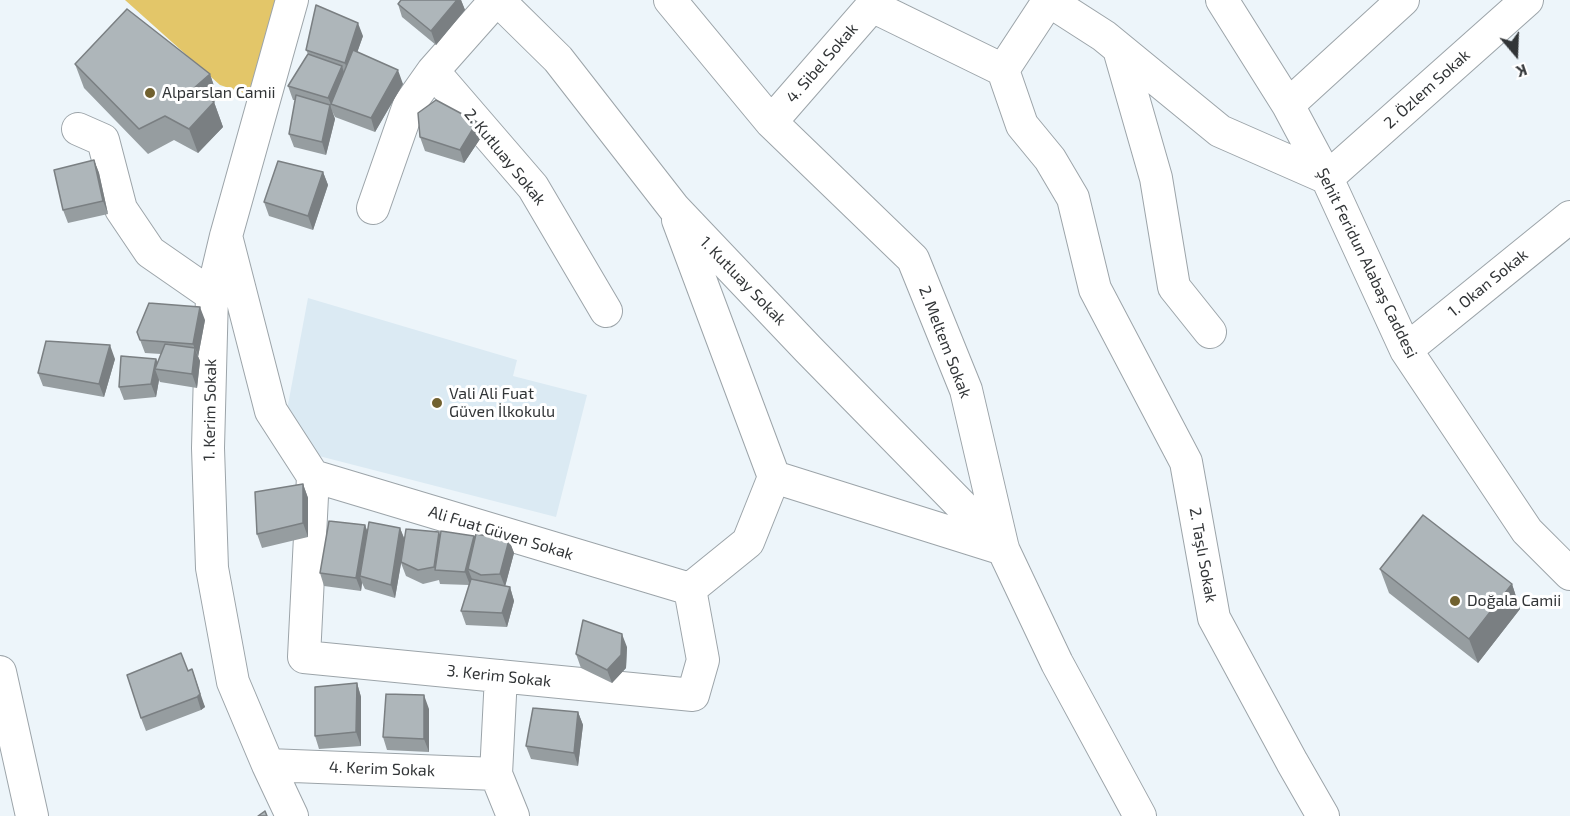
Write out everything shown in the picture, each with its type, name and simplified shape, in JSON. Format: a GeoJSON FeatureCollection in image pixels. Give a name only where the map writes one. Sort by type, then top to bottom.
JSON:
{"type":"FeatureCollection","features":[{"type":"Feature","properties":{"kind":"street","name":"1. Kerim Sokak"},"geometry":{"type":"LineString","coordinates":[[292,0],[212,295],[208,448],[212,568],[233,682],[292,816]]}},
{"type":"Feature","properties":{"kind":"street"},"geometry":{"type":"LineString","coordinates":[[373,208],[409,105],[433,71],[497,0]]}},
{"type":"Feature","properties":{"kind":"street","name":"1. Kutluay Sokak"},"geometry":{"type":"LineString","coordinates":[[497,0],[558,59],[674,208],[1003,549]]}},
{"type":"Feature","properties":{"kind":"street","name":"2. Meltem Sokak"},"geometry":{"type":"LineString","coordinates":[[670,0],[771,122],[913,259],[966,390],[1003,549],[1057,663],[1140,816]]}},
{"type":"Feature","properties":{"kind":"street"},"geometry":{"type":"LineString","coordinates":[[1003,70],[1049,0],[1104,36],[1220,131],[1327,177]]}},
{"type":"Feature","properties":{"kind":"street","name":"Şehit Feridun Alabaş Caddesi"},"geometry":{"type":"LineString","coordinates":[[1221,0],[1288,105],[1327,177],[1406,350],[1527,531],[1570,574]]}},
{"type":"Feature","properties":{"kind":"street"},"geometry":{"type":"LineString","coordinates":[[1288,105],[1403,0]]}},
{"type":"Feature","properties":{"kind":"street","name":"2. Özlem Sokak"},"geometry":{"type":"LineString","coordinates":[[1327,177],[1527,0]]}},
{"type":"Feature","properties":{"kind":"street","name":"4. Sibel Sokak"},"geometry":{"type":"LineString","coordinates":[[771,122],[872,6],[1003,70]]}},
{"type":"Feature","properties":{"kind":"street"},"geometry":{"type":"LineString","coordinates":[[1119,49],[1156,178],[1174,287],[1210,332]]}},
{"type":"Feature","properties":{"kind":"street","name":"2. Taşlı Sokak"},"geometry":{"type":"LineString","coordinates":[[1003,70],[1022,125],[1050,159],[1073,198],[1095,289],[1186,462],[1214,618],[1323,816]]}},
{"type":"Feature","properties":{"kind":"street","name":"2. Kutluay Sokak"},"geometry":{"type":"LineString","coordinates":[[433,71],[533,187],[606,311]]}},
{"type":"Feature","properties":{"kind":"street"},"geometry":{"type":"LineString","coordinates":[[78,129],[103,140],[121,209],[150,252],[212,295]]}},
{"type":"Feature","properties":{"kind":"street"},"geometry":{"type":"LineString","coordinates":[[674,208],[774,477],[748,542],[690,589]]}},
{"type":"Feature","properties":{"kind":"street","name":"1. Okan Sokak"},"geometry":{"type":"LineString","coordinates":[[1406,350],[1570,217]]}},
{"type":"Feature","properties":{"kind":"street"},"geometry":{"type":"LineString","coordinates":[[226,237],[271,411],[313,476]]}},
{"type":"Feature","properties":{"kind":"street","name":"Ali Fuat Güven Sokak"},"geometry":{"type":"LineString","coordinates":[[313,476],[690,589]]}},
{"type":"Feature","properties":{"kind":"street","name":"3. Kerim Sokak"},"geometry":{"type":"LineString","coordinates":[[313,476],[304,657],[693,695],[703,660],[690,589]]}},
{"type":"Feature","properties":{"kind":"street"},"geometry":{"type":"LineString","coordinates":[[774,477],[1003,549]]}},
{"type":"Feature","properties":{"kind":"street"},"geometry":{"type":"LineString","coordinates":[[0,672],[32,816]]}},
{"type":"Feature","properties":{"kind":"street"},"geometry":{"type":"LineString","coordinates":[[501,676],[496,774],[513,816]]}},
{"type":"Feature","properties":{"kind":"street","name":"4. Kerim Sokak"},"geometry":{"type":"LineString","coordinates":[[268,765],[496,774]]}},
{"type":"Feature","properties":{"kind":"shaded area"},"geometry":{"type":"Polygon","coordinates":[[[125,0],[281,0],[258,71],[247,94],[220,85],[125,0]]]}},
{"type":"Feature","properties":{"kind":"shaded area","name":"Vali Ali Fuat Güven İlkokulu"},"geometry":{"type":"Polygon","coordinates":[[[308,298],[517,360],[513,376],[587,395],[556,517],[319,456],[287,410],[308,298]]]}},
{"type":"Feature","properties":{"kind":"building"},"geometry":{"type":"Polygon","coordinates":[[[401,0],[457,0],[431,31],[398,4],[401,0]]]}},
{"type":"Feature","properties":{"kind":"building"},"geometry":{"type":"Polygon","coordinates":[[[316,5],[358,23],[345,63],[306,50],[316,5]]]}},
{"type":"Feature","properties":{"kind":"building","name":"Alparslan Camii"},"geometry":{"type":"Polygon","coordinates":[[[127,9],[210,74],[194,88],[214,102],[189,129],[165,116],[139,129],[75,64],[127,9]]]}},
{"type":"Feature","properties":{"kind":"building"},"geometry":{"type":"Polygon","coordinates":[[[353,50],[398,70],[371,118],[331,104],[353,50]]]}},
{"type":"Feature","properties":{"kind":"building"},"geometry":{"type":"Polygon","coordinates":[[[308,54],[342,66],[328,98],[288,86],[308,54]]]}},
{"type":"Feature","properties":{"kind":"building"},"geometry":{"type":"Polygon","coordinates":[[[296,95],[330,105],[322,142],[289,134],[296,95]]]}},
{"type":"Feature","properties":{"kind":"building"},"geometry":{"type":"Polygon","coordinates":[[[436,100],[477,122],[460,150],[420,137],[418,113],[436,100]]]}},
{"type":"Feature","properties":{"kind":"building"},"geometry":{"type":"Polygon","coordinates":[[[94,160],[103,201],[63,210],[54,170],[94,160]]]}},
{"type":"Feature","properties":{"kind":"building"},"geometry":{"type":"Polygon","coordinates":[[[278,161],[323,172],[308,216],[264,202],[278,161]]]}},
{"type":"Feature","properties":{"kind":"building"},"geometry":{"type":"Polygon","coordinates":[[[149,303],[200,307],[193,344],[140,340],[137,332],[149,303]]]}},
{"type":"Feature","properties":{"kind":"building"},"geometry":{"type":"Polygon","coordinates":[[[46,341],[110,345],[99,384],[38,373],[46,341]]]}},
{"type":"Feature","properties":{"kind":"building"},"geometry":{"type":"Polygon","coordinates":[[[165,344],[195,348],[192,374],[155,369],[165,344]]]}},
{"type":"Feature","properties":{"kind":"building"},"geometry":{"type":"Polygon","coordinates":[[[121,356],[156,359],[151,384],[119,387],[121,356]]]}},
{"type":"Feature","properties":{"kind":"building"},"geometry":{"type":"Polygon","coordinates":[[[303,484],[303,523],[257,534],[255,492],[303,484]]]}},
{"type":"Feature","properties":{"kind":"building","name":"Doğala Camii"},"geometry":{"type":"Polygon","coordinates":[[[1423,515],[1512,584],[1469,639],[1380,569],[1423,515]]]}},
{"type":"Feature","properties":{"kind":"building"},"geometry":{"type":"Polygon","coordinates":[[[329,521],[365,525],[356,578],[320,573],[329,521]]]}},
{"type":"Feature","properties":{"kind":"building"},"geometry":{"type":"Polygon","coordinates":[[[369,522],[400,528],[391,585],[360,576],[369,522]]]}},
{"type":"Feature","properties":{"kind":"building"},"geometry":{"type":"Polygon","coordinates":[[[406,529],[439,532],[434,567],[418,570],[401,562],[406,529]]]}},
{"type":"Feature","properties":{"kind":"building"},"geometry":{"type":"Polygon","coordinates":[[[441,531],[474,536],[465,572],[435,570],[441,531]]]}},
{"type":"Feature","properties":{"kind":"building"},"geometry":{"type":"Polygon","coordinates":[[[476,534],[509,540],[500,574],[481,575],[468,569],[476,534]]]}},
{"type":"Feature","properties":{"kind":"building"},"geometry":{"type":"Polygon","coordinates":[[[471,579],[510,587],[502,613],[461,611],[471,579]]]}},
{"type":"Feature","properties":{"kind":"building"},"geometry":{"type":"Polygon","coordinates":[[[583,620],[622,634],[621,655],[607,670],[576,654],[583,620]]]}},
{"type":"Feature","properties":{"kind":"building"},"geometry":{"type":"Polygon","coordinates":[[[181,653],[188,671],[192,669],[200,694],[141,718],[127,675],[181,653]]]}},
{"type":"Feature","properties":{"kind":"building"},"geometry":{"type":"Polygon","coordinates":[[[357,683],[356,732],[315,736],[315,687],[357,683]]]}},
{"type":"Feature","properties":{"kind":"building"},"geometry":{"type":"Polygon","coordinates":[[[386,694],[424,695],[424,739],[383,737],[386,694]]]}},
{"type":"Feature","properties":{"kind":"building"},"geometry":{"type":"Polygon","coordinates":[[[533,708],[578,712],[574,753],[526,746],[533,708]]]}},
{"type":"Feature","properties":{"kind":"place","name":"Alparslan Camii"},"geometry":{"type":"Point","coordinates":[150,93]}},
{"type":"Feature","properties":{"kind":"place","name":"Vali Ali Fuat Güven İlkokulu"},"geometry":{"type":"Point","coordinates":[437,403]}},
{"type":"Feature","properties":{"kind":"place","name":"Doğala Camii"},"geometry":{"type":"Point","coordinates":[1455,601]}}]}
